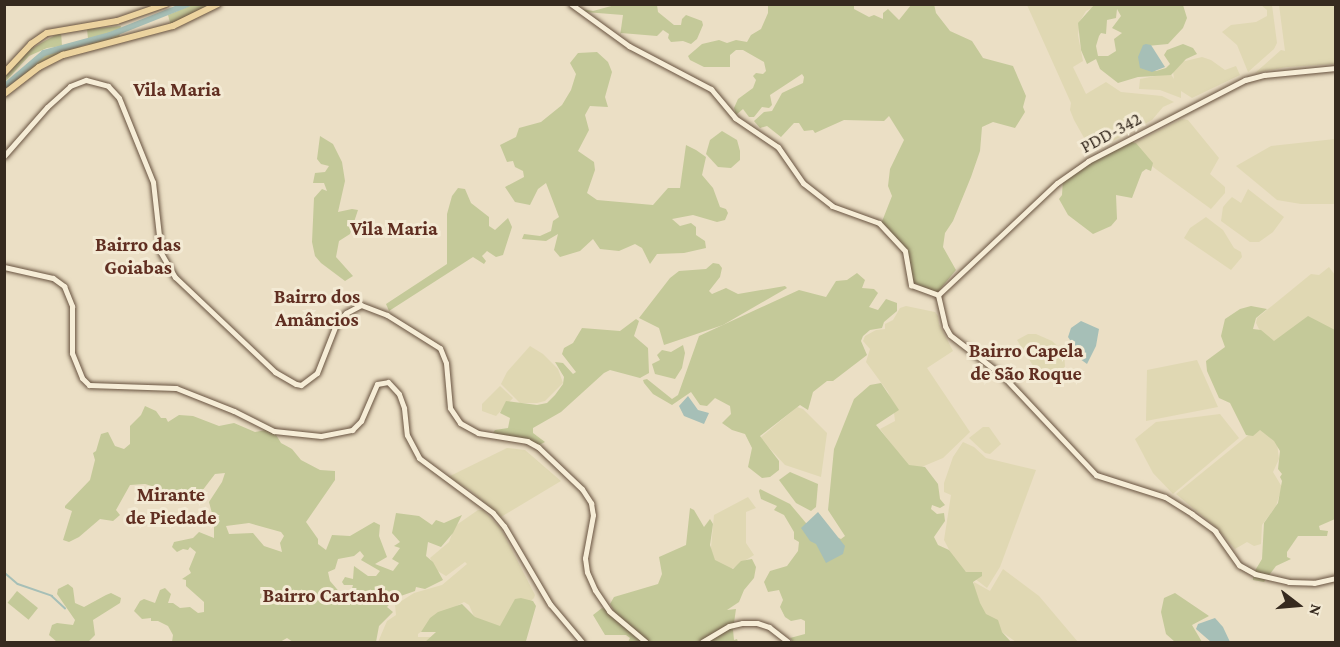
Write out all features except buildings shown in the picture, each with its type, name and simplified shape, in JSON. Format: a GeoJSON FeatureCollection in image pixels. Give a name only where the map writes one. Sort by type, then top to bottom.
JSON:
{"type":"FeatureCollection","features":[{"type":"Feature","properties":{"kind":"main road"},"geometry":{"type":"LineString","coordinates":[[4,73],[31,44],[47,33],[117,21],[166,4]]}},
{"type":"Feature","properties":{"kind":"main road"},"geometry":{"type":"LineString","coordinates":[[4,94],[39,67],[63,56],[173,26],[218,4]]}},
{"type":"Feature","properties":{"kind":"street"},"geometry":{"type":"LineString","coordinates":[[571,4],[629,46],[711,89],[735,118],[778,147],[810,190],[832,206],[871,218],[879,223],[905,251],[911,285],[938,295],[945,326],[950,335],[1003,376],[1096,475],[1165,497],[1215,531],[1239,565],[1256,574],[1289,582],[1314,583],[1335,578]]}},
{"type":"Feature","properties":{"kind":"street","name":"PDD-342"},"geometry":{"type":"LineString","coordinates":[[938,295],[1057,183],[1088,161],[1245,80],[1264,75],[1335,68]]}},
{"type":"Feature","properties":{"kind":"street"},"geometry":{"type":"LineString","coordinates":[[4,156],[46,107],[70,86],[86,80],[108,86],[118,98],[153,182],[164,262],[174,278],[273,370],[296,384],[312,379],[324,361],[337,322],[346,313],[361,305],[387,315],[440,348],[446,363],[450,408],[460,423],[478,433],[533,444],[548,454],[582,489],[591,503],[593,514],[585,558],[594,590],[609,611],[646,642]]}},
{"type":"Feature","properties":{"kind":"street"},"geometry":{"type":"LineString","coordinates":[[4,267],[53,278],[64,286],[72,306],[72,353],[82,378],[89,385],[176,388],[234,411],[274,431],[302,436],[331,436],[352,430],[361,421],[377,384],[383,381],[394,386],[404,408],[407,435],[419,458],[493,513],[509,534],[550,604],[582,642]]}},
{"type":"Feature","properties":{"kind":"street"},"geometry":{"type":"LineString","coordinates":[[702,642],[729,626],[742,622],[769,627],[788,642]]}},
{"type":"Feature","properties":{"kind":"shaded area"},"geometry":{"type":"Polygon","coordinates":[[[1027,5],[1093,5],[1094,7],[1086,11],[1080,21],[1078,35],[1083,61],[1073,67],[1086,94],[1106,82],[1121,92],[1162,96],[1174,102],[1163,107],[1152,120],[1092,152],[1074,120],[1070,110],[1071,103],[1027,5]]]}},
{"type":"Feature","properties":{"kind":"shaded area"},"geometry":{"type":"Polygon","coordinates":[[[1261,5],[1272,5],[1277,43],[1274,49],[1248,72],[1237,45],[1222,32],[1231,25],[1256,22],[1267,16],[1267,10],[1261,5]]]}},
{"type":"Feature","properties":{"kind":"shaded area"},"geometry":{"type":"Polygon","coordinates":[[[1279,5],[1335,5],[1335,64],[1287,67],[1255,73],[1281,50],[1285,51],[1279,5]]]}},
{"type":"Feature","properties":{"kind":"shaded area"},"geometry":{"type":"Polygon","coordinates":[[[1202,57],[1211,60],[1225,70],[1236,66],[1240,75],[1192,98],[1181,91],[1181,98],[1160,90],[1139,89],[1140,79],[1170,73],[1174,79],[1173,71],[1177,63],[1202,57]]]}},
{"type":"Feature","properties":{"kind":"shaded area"},"geometry":{"type":"Polygon","coordinates":[[[1182,119],[1188,120],[1219,158],[1210,174],[1225,187],[1225,193],[1211,209],[1153,167],[1132,144],[1182,119]]]}},
{"type":"Feature","properties":{"kind":"shaded area"},"geometry":{"type":"Polygon","coordinates":[[[1335,139],[1335,204],[1301,204],[1277,200],[1236,166],[1271,146],[1335,139]]]}},
{"type":"Feature","properties":{"kind":"shaded area"},"geometry":{"type":"Polygon","coordinates":[[[1248,189],[1284,217],[1273,232],[1259,242],[1250,242],[1221,221],[1223,207],[1228,201],[1232,197],[1241,203],[1248,189]]]}},
{"type":"Feature","properties":{"kind":"shaded area"},"geometry":{"type":"Polygon","coordinates":[[[1206,217],[1223,230],[1234,248],[1241,252],[1242,257],[1231,270],[1184,238],[1190,228],[1206,217]]]}},
{"type":"Feature","properties":{"kind":"shaded area"},"geometry":{"type":"Polygon","coordinates":[[[1329,267],[1335,275],[1335,334],[1274,345],[1259,329],[1256,323],[1257,318],[1311,274],[1319,275],[1329,267]]]}},
{"type":"Feature","properties":{"kind":"shaded area"},"geometry":{"type":"Polygon","coordinates":[[[906,306],[935,312],[938,316],[939,324],[953,351],[927,368],[970,432],[943,458],[912,471],[880,429],[895,421],[893,405],[888,392],[866,362],[870,349],[863,341],[865,336],[876,330],[885,329],[885,324],[893,320],[900,308],[906,306]]]}},
{"type":"Feature","properties":{"kind":"shaded area"},"geometry":{"type":"Polygon","coordinates":[[[1028,334],[1036,334],[1052,341],[1064,352],[1065,367],[1054,375],[1040,377],[1017,340],[1028,334]]]}},
{"type":"Feature","properties":{"kind":"shaded area"},"geometry":{"type":"Polygon","coordinates":[[[530,346],[543,354],[558,369],[563,383],[545,401],[520,403],[501,384],[507,372],[530,346]]]}},
{"type":"Feature","properties":{"kind":"shaded area"},"geometry":{"type":"Polygon","coordinates":[[[1197,360],[1218,407],[1146,421],[1147,370],[1197,360]]]}},
{"type":"Feature","properties":{"kind":"shaded area"},"geometry":{"type":"Polygon","coordinates":[[[500,386],[513,398],[496,416],[482,411],[482,404],[500,386]]]}},
{"type":"Feature","properties":{"kind":"shaded area"},"geometry":{"type":"Polygon","coordinates":[[[797,407],[803,409],[827,433],[821,477],[785,465],[762,440],[761,437],[797,407]]]}},
{"type":"Feature","properties":{"kind":"shaded area"},"geometry":{"type":"Polygon","coordinates":[[[1220,414],[1239,438],[1173,494],[1153,473],[1135,439],[1156,422],[1220,414]]]}},
{"type":"Feature","properties":{"kind":"shaded area"},"geometry":{"type":"Polygon","coordinates":[[[983,427],[989,427],[1001,444],[990,454],[985,453],[969,438],[983,427]]]}},
{"type":"Feature","properties":{"kind":"shaded area"},"geometry":{"type":"Polygon","coordinates":[[[1257,428],[1276,435],[1279,459],[1273,472],[1282,487],[1276,506],[1262,525],[1261,544],[1254,546],[1247,542],[1235,549],[1217,528],[1176,494],[1257,428]]]}},
{"type":"Feature","properties":{"kind":"shaded area"},"geometry":{"type":"Polygon","coordinates":[[[963,442],[974,447],[986,458],[1036,470],[1000,567],[987,588],[957,565],[944,540],[951,495],[944,492],[944,483],[953,457],[963,442]]]}},
{"type":"Feature","properties":{"kind":"shaded area"},"geometry":{"type":"Polygon","coordinates":[[[507,448],[525,450],[561,481],[501,517],[470,490],[448,477],[507,448]]]}},
{"type":"Feature","properties":{"kind":"shaded area"},"geometry":{"type":"Polygon","coordinates":[[[748,497],[756,508],[746,512],[746,543],[754,555],[722,575],[710,558],[714,515],[748,497]]]}},
{"type":"Feature","properties":{"kind":"shaded area"},"geometry":{"type":"Polygon","coordinates":[[[478,510],[483,510],[501,529],[535,595],[534,598],[503,627],[476,621],[469,605],[464,602],[449,610],[418,634],[418,637],[434,637],[436,642],[378,642],[387,621],[396,615],[395,605],[414,593],[442,585],[467,564],[465,562],[446,576],[436,570],[430,558],[449,542],[455,526],[478,510]]]}},
{"type":"Feature","properties":{"kind":"shaded area"},"geometry":{"type":"Polygon","coordinates":[[[1003,569],[1039,596],[1078,642],[1016,642],[974,612],[971,607],[974,582],[990,591],[1003,569]]]}},
{"type":"Feature","properties":{"kind":"green space"},"geometry":{"type":"Polygon","coordinates":[[[934,4],[936,13],[950,31],[972,41],[983,58],[1013,66],[1026,96],[1023,107],[1025,112],[1015,128],[993,122],[982,127],[980,151],[971,177],[953,221],[945,233],[943,247],[956,270],[937,293],[912,282],[906,250],[881,224],[892,196],[888,186],[890,169],[904,140],[889,116],[884,121],[844,120],[815,133],[813,130],[804,131],[799,123],[794,123],[781,137],[767,126],[760,128],[754,121],[764,112],[772,111],[782,93],[803,83],[802,74],[770,95],[772,105],[769,108],[762,107],[754,117],[749,117],[743,109],[736,115],[734,108],[738,99],[753,88],[756,80],[753,76],[766,71],[764,62],[743,50],[736,50],[730,55],[730,67],[704,67],[690,60],[688,56],[702,44],[719,40],[727,43],[736,40],[747,42],[751,35],[761,29],[768,13],[768,5],[854,5],[854,9],[869,17],[874,15],[883,19],[883,13],[888,9],[899,20],[911,5],[934,4]]]}},
{"type":"Feature","properties":{"kind":"green space"},"geometry":{"type":"Polygon","coordinates":[[[192,5],[215,5],[171,26],[168,15],[192,5]]]}},
{"type":"Feature","properties":{"kind":"green space"},"geometry":{"type":"Polygon","coordinates":[[[615,5],[657,5],[658,12],[674,25],[681,25],[686,15],[702,21],[703,25],[697,39],[691,44],[683,41],[671,42],[668,38],[669,34],[663,30],[657,36],[621,33],[620,36],[623,15],[585,12],[582,9],[593,11],[615,5]]]}},
{"type":"Feature","properties":{"kind":"green space"},"geometry":{"type":"Polygon","coordinates":[[[1094,5],[1183,5],[1187,18],[1183,28],[1168,44],[1147,46],[1147,66],[1156,71],[1166,68],[1170,64],[1164,55],[1167,50],[1183,44],[1193,48],[1197,54],[1186,59],[1171,75],[1138,77],[1118,83],[1100,69],[1096,59],[1087,64],[1081,50],[1078,23],[1094,5]],[[1117,9],[1116,18],[1107,20],[1106,34],[1101,33],[1096,46],[1098,56],[1108,56],[1116,51],[1114,39],[1122,33],[1112,28],[1121,16],[1117,9]]]}},
{"type":"Feature","properties":{"kind":"green space"},"geometry":{"type":"Polygon","coordinates":[[[121,26],[119,39],[89,48],[87,29],[121,26]]]}},
{"type":"Feature","properties":{"kind":"green space"},"geometry":{"type":"Polygon","coordinates":[[[61,32],[62,46],[47,48],[29,56],[5,82],[5,77],[27,51],[61,32]]]}},
{"type":"Feature","properties":{"kind":"green space"},"geometry":{"type":"Polygon","coordinates":[[[80,44],[81,49],[61,55],[5,93],[5,86],[9,80],[41,52],[80,44]]]}},
{"type":"Feature","properties":{"kind":"green space"},"geometry":{"type":"Polygon","coordinates":[[[597,52],[608,62],[612,72],[605,97],[608,107],[590,106],[585,115],[589,130],[578,151],[594,162],[595,170],[587,193],[597,200],[653,205],[668,188],[680,188],[686,145],[706,157],[702,175],[713,188],[720,207],[726,209],[728,213],[725,220],[717,222],[693,215],[672,219],[680,226],[691,223],[696,227],[696,235],[705,241],[706,248],[684,253],[657,254],[650,264],[642,248],[635,244],[619,251],[600,249],[593,239],[580,251],[560,257],[554,250],[558,234],[546,241],[522,239],[524,234],[540,236],[551,231],[553,221],[559,217],[546,183],[538,189],[530,205],[515,202],[505,187],[524,177],[523,171],[515,167],[513,161],[507,162],[500,145],[516,137],[519,128],[541,122],[562,105],[571,90],[576,74],[570,63],[578,53],[597,52]]]}},
{"type":"Feature","properties":{"kind":"green space"},"geometry":{"type":"Polygon","coordinates":[[[722,131],[737,140],[740,151],[740,160],[731,168],[718,167],[706,154],[710,140],[722,131]]]}},
{"type":"Feature","properties":{"kind":"green space"},"geometry":{"type":"Polygon","coordinates":[[[320,136],[333,144],[342,162],[345,181],[338,212],[358,210],[350,234],[339,241],[336,257],[353,276],[345,281],[315,256],[312,242],[314,198],[322,189],[327,191],[324,183],[313,183],[315,173],[325,172],[329,166],[321,164],[317,159],[320,136]]]}},
{"type":"Feature","properties":{"kind":"green space"},"geometry":{"type":"Polygon","coordinates":[[[1128,141],[1136,143],[1153,163],[1151,171],[1146,169],[1142,172],[1132,198],[1116,195],[1117,219],[1111,226],[1093,234],[1068,215],[1059,199],[1062,195],[1063,179],[1079,166],[1089,164],[1128,141]]]}},
{"type":"Feature","properties":{"kind":"green space"},"geometry":{"type":"Polygon","coordinates":[[[458,188],[465,189],[471,203],[489,217],[489,226],[495,230],[508,218],[512,227],[503,255],[496,257],[487,251],[482,256],[486,261],[484,264],[473,257],[389,311],[386,304],[447,264],[447,214],[452,196],[458,188]]]}},
{"type":"Feature","properties":{"kind":"green space"},"geometry":{"type":"Polygon","coordinates":[[[713,263],[719,264],[722,268],[720,277],[709,291],[712,294],[726,288],[738,294],[785,286],[787,288],[723,325],[664,345],[659,328],[639,318],[670,278],[679,271],[706,269],[713,263]]]}},
{"type":"Feature","properties":{"kind":"green space"},"geometry":{"type":"Polygon","coordinates":[[[857,273],[865,280],[862,288],[874,289],[878,293],[869,307],[878,310],[886,299],[897,303],[897,311],[884,322],[882,328],[870,330],[863,336],[861,341],[867,355],[833,381],[827,381],[813,392],[808,410],[800,405],[760,436],[779,461],[779,470],[770,477],[762,478],[748,467],[752,448],[745,434],[732,430],[722,423],[731,414],[730,406],[715,398],[707,406],[700,405],[691,392],[672,405],[653,394],[644,383],[643,380],[647,379],[672,399],[678,395],[699,336],[799,290],[826,297],[836,281],[847,280],[857,273]]]}},
{"type":"Feature","properties":{"kind":"green space"},"geometry":{"type":"Polygon","coordinates":[[[1251,306],[1267,309],[1256,318],[1253,329],[1261,330],[1274,341],[1308,316],[1335,330],[1335,519],[1319,526],[1320,530],[1328,531],[1327,536],[1298,536],[1287,552],[1287,557],[1291,559],[1276,566],[1264,582],[1253,580],[1253,574],[1262,559],[1264,523],[1278,503],[1282,481],[1280,477],[1282,474],[1278,469],[1280,451],[1274,441],[1260,430],[1253,436],[1246,435],[1230,403],[1219,398],[1207,371],[1206,361],[1225,347],[1221,336],[1225,319],[1240,309],[1251,306]]]}},
{"type":"Feature","properties":{"kind":"green space"},"geometry":{"type":"Polygon","coordinates":[[[636,319],[639,321],[634,336],[648,348],[649,373],[640,378],[610,370],[604,373],[561,412],[533,428],[533,433],[545,442],[539,445],[493,433],[495,430],[508,428],[510,418],[500,413],[506,401],[537,405],[547,403],[555,395],[563,384],[564,377],[555,362],[563,363],[573,374],[576,372],[562,354],[564,348],[573,343],[582,328],[620,331],[636,319]]]}},
{"type":"Feature","properties":{"kind":"green space"},"geometry":{"type":"Polygon","coordinates":[[[683,345],[685,353],[682,368],[675,379],[655,374],[652,364],[660,360],[657,355],[662,350],[671,352],[683,345]]]}},
{"type":"Feature","properties":{"kind":"green space"},"geometry":{"type":"Polygon","coordinates":[[[881,383],[899,410],[876,425],[909,465],[925,467],[938,484],[940,499],[945,505],[940,508],[932,505],[931,509],[937,514],[944,513],[945,521],[934,537],[938,545],[949,550],[966,572],[982,572],[982,576],[973,582],[980,603],[986,614],[998,620],[1002,632],[1011,642],[793,642],[790,638],[805,634],[805,621],[801,619],[791,621],[785,617],[780,607],[783,600],[779,590],[768,592],[764,582],[770,571],[787,566],[798,551],[799,542],[794,539],[794,532],[784,515],[774,510],[777,506],[761,499],[759,491],[760,489],[790,504],[806,523],[841,539],[845,536],[828,510],[834,449],[854,399],[870,385],[881,383]]]}},
{"type":"Feature","properties":{"kind":"green space"},"geometry":{"type":"Polygon","coordinates":[[[145,406],[156,411],[168,422],[179,415],[193,416],[219,426],[234,423],[255,432],[266,430],[275,433],[281,443],[292,449],[301,460],[320,470],[335,471],[335,480],[306,522],[318,539],[318,544],[326,550],[332,535],[350,536],[374,522],[380,525],[379,536],[387,557],[375,564],[393,571],[399,563],[392,559],[400,548],[394,546],[400,542],[392,533],[396,513],[419,516],[432,525],[436,520],[444,523],[462,515],[453,533],[441,547],[428,542],[426,556],[433,562],[443,580],[425,589],[416,587],[415,591],[395,598],[387,607],[393,612],[379,626],[376,642],[293,642],[287,638],[280,642],[172,642],[173,635],[168,626],[158,621],[151,621],[151,618],[142,619],[134,611],[144,599],[155,603],[160,590],[165,588],[171,594],[168,603],[173,603],[180,608],[190,607],[198,613],[204,612],[204,602],[186,586],[186,580],[182,579],[191,573],[189,569],[196,552],[190,547],[188,550],[183,549],[177,552],[172,547],[174,542],[193,538],[199,532],[214,538],[214,521],[209,502],[225,473],[215,474],[202,491],[194,491],[186,496],[145,484],[130,485],[116,510],[120,515],[113,521],[100,519],[79,537],[69,542],[63,540],[72,511],[65,506],[90,480],[95,460],[93,453],[96,451],[101,434],[108,432],[115,446],[124,449],[130,444],[130,426],[141,415],[145,406]],[[249,523],[226,526],[229,534],[253,533],[264,546],[282,552],[280,543],[284,536],[281,532],[249,523]],[[360,551],[354,556],[338,559],[335,569],[328,572],[330,581],[348,602],[353,585],[344,585],[342,582],[345,577],[353,579],[354,566],[368,576],[376,576],[380,571],[361,560],[364,556],[360,551]]]}},
{"type":"Feature","properties":{"kind":"green space"},"geometry":{"type":"Polygon","coordinates":[[[790,472],[818,484],[816,507],[811,511],[796,503],[779,480],[790,472]]]}},
{"type":"Feature","properties":{"kind":"green space"},"geometry":{"type":"Polygon","coordinates":[[[690,508],[694,510],[704,527],[710,519],[713,524],[710,545],[715,560],[733,569],[741,561],[752,559],[756,567],[754,578],[744,590],[739,602],[727,610],[736,609],[733,630],[734,640],[737,639],[738,642],[628,642],[630,638],[626,635],[605,635],[593,615],[602,608],[615,613],[610,604],[614,597],[658,584],[662,574],[659,557],[686,545],[690,508]]]}},
{"type":"Feature","properties":{"kind":"green space"},"geometry":{"type":"Polygon","coordinates":[[[68,584],[73,588],[75,603],[84,607],[111,593],[121,598],[120,603],[93,620],[95,635],[88,642],[57,642],[49,635],[52,625],[57,623],[73,625],[75,620],[57,594],[58,589],[68,584]]]}},
{"type":"Feature","properties":{"kind":"green space"},"geometry":{"type":"Polygon","coordinates":[[[17,591],[38,608],[29,620],[8,603],[17,591]]]}},
{"type":"Feature","properties":{"kind":"green space"},"geometry":{"type":"Polygon","coordinates":[[[1175,593],[1209,616],[1192,625],[1202,642],[1175,642],[1166,634],[1161,612],[1164,598],[1175,593]]]}},
{"type":"Feature","properties":{"kind":"green space"},"geometry":{"type":"Polygon","coordinates":[[[515,599],[533,601],[536,606],[526,641],[425,642],[436,632],[421,632],[430,618],[438,612],[462,604],[475,617],[500,626],[515,599]]]}},
{"type":"Feature","properties":{"kind":"water"},"geometry":{"type":"Polygon","coordinates":[[[1143,45],[1151,45],[1165,67],[1152,72],[1140,68],[1138,57],[1143,45]]]}},
{"type":"Feature","properties":{"kind":"water"},"geometry":{"type":"Polygon","coordinates":[[[1081,321],[1099,329],[1096,346],[1087,364],[1076,356],[1079,351],[1074,355],[1067,345],[1071,328],[1081,321]]]}},
{"type":"Feature","properties":{"kind":"water"},"geometry":{"type":"Polygon","coordinates":[[[688,396],[698,410],[709,413],[704,424],[684,416],[679,406],[688,396]]]}},
{"type":"Feature","properties":{"kind":"water"},"geometry":{"type":"Polygon","coordinates":[[[818,512],[845,546],[843,554],[826,563],[816,544],[810,541],[801,528],[818,512]]]}},
{"type":"Feature","properties":{"kind":"water"},"geometry":{"type":"Polygon","coordinates":[[[1215,618],[1223,627],[1230,642],[1211,642],[1196,629],[1198,624],[1215,618]]]}},
{"type":"Feature","properties":{"kind":"waterway"},"geometry":{"type":"LineString","coordinates":[[4,87],[44,53],[110,35],[188,4]]}},
{"type":"Feature","properties":{"kind":"waterway"},"geometry":{"type":"LineString","coordinates":[[4,572],[18,584],[52,596],[65,608]]}},
{"type":"Feature","properties":{"kind":"district","name":"Vila Maria"},"geometry":{"type":"Point","coordinates":[177,89]}},
{"type":"Feature","properties":{"kind":"district","name":"Vila Maria"},"geometry":{"type":"Point","coordinates":[394,228]}},
{"type":"Feature","properties":{"kind":"district","name":"Bairro das Goiabas"},"geometry":{"type":"Point","coordinates":[138,256]}},
{"type":"Feature","properties":{"kind":"district","name":"Bairro dos Amâncios"},"geometry":{"type":"Point","coordinates":[317,308]}},
{"type":"Feature","properties":{"kind":"district","name":"Bairro Capela de São Roque"},"geometry":{"type":"Point","coordinates":[1026,362]}},
{"type":"Feature","properties":{"kind":"district","name":"Mirante de Piedade"},"geometry":{"type":"Point","coordinates":[171,506]}},
{"type":"Feature","properties":{"kind":"district","name":"Bairro Cartanho"},"geometry":{"type":"Point","coordinates":[331,595]}}]}
